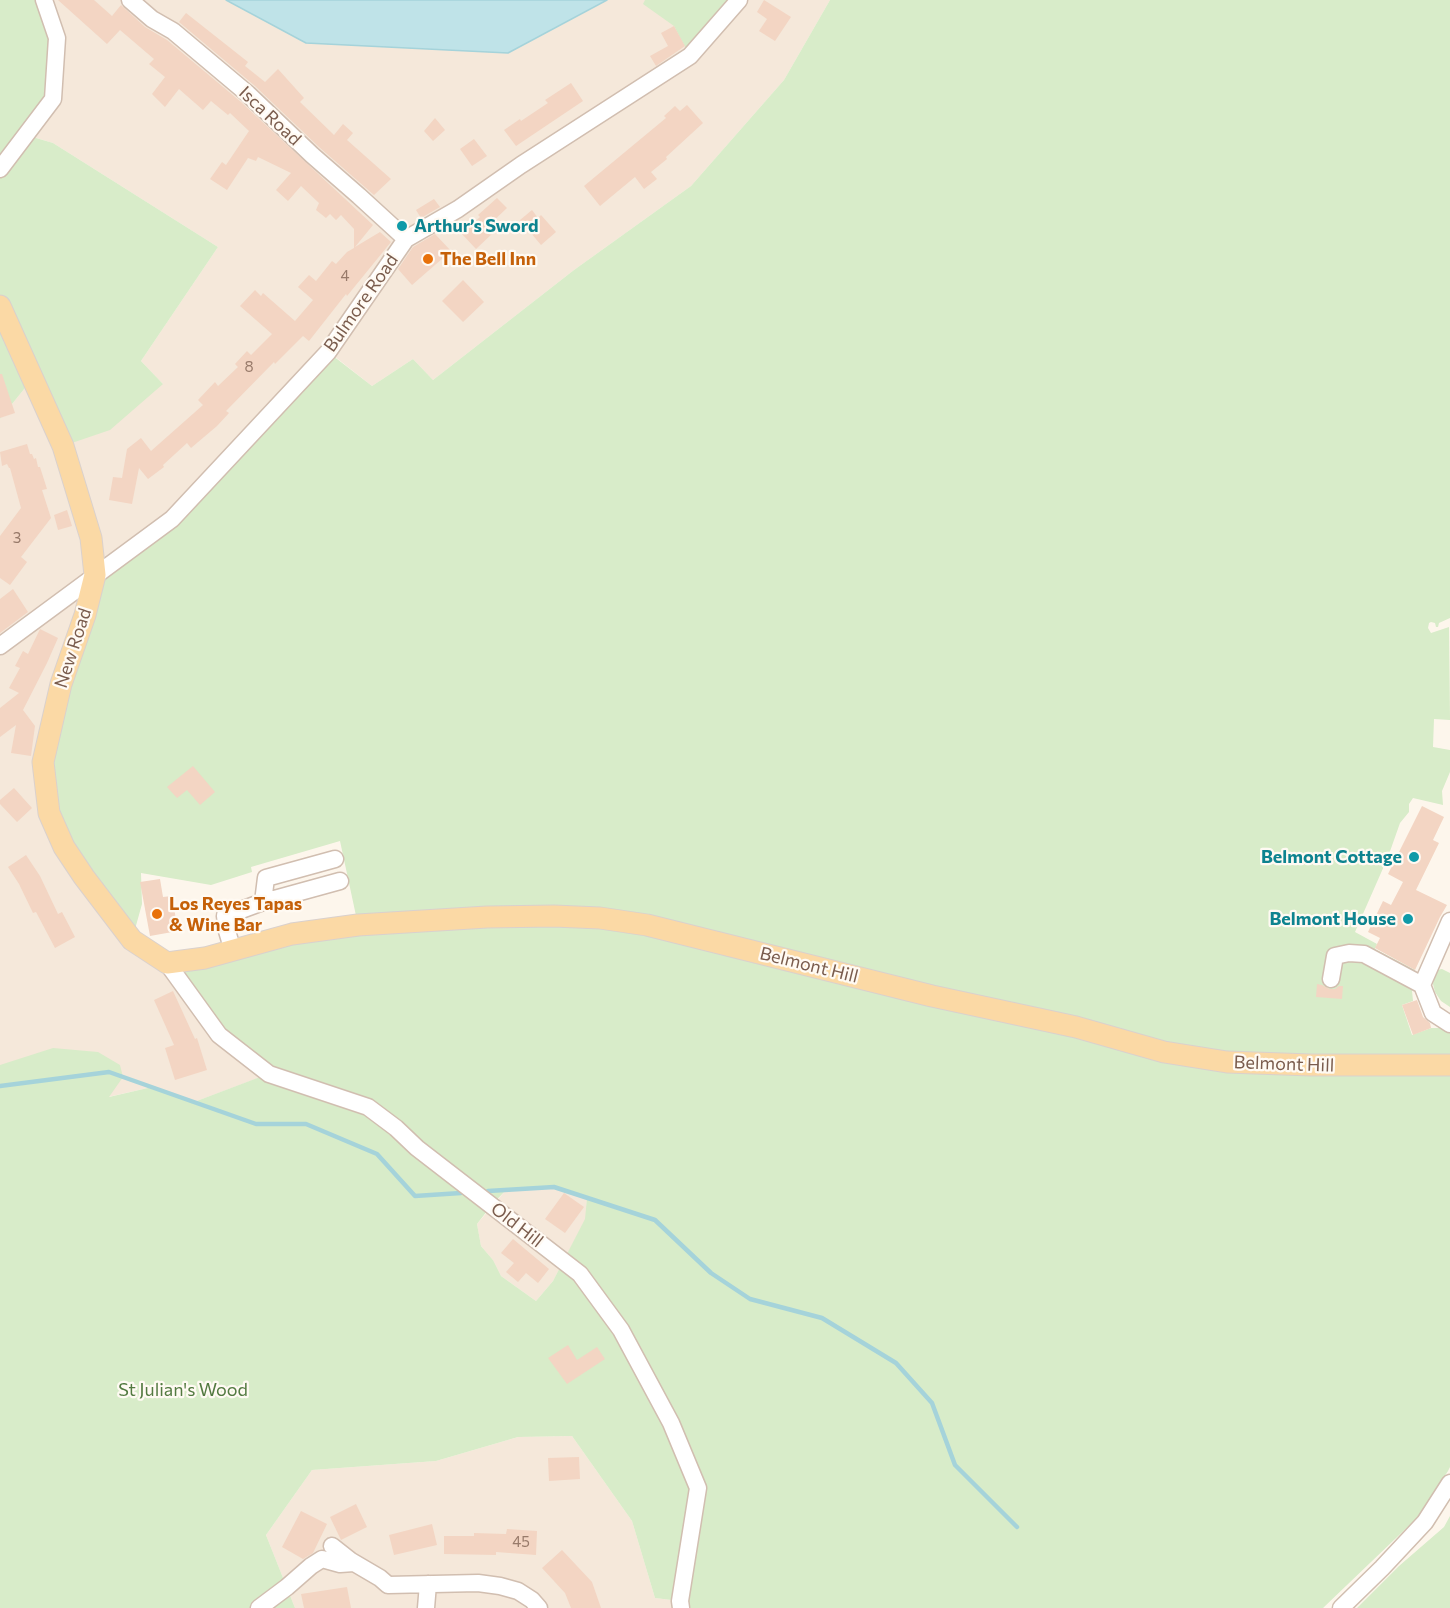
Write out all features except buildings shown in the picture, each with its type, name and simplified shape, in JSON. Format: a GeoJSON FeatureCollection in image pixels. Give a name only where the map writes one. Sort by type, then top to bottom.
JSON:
{"type":"FeatureCollection","features":[{"type":"Feature","properties":{"kind":"main road","name":"New Road"},"geometry":{"type":"LineString","coordinates":[[0,306],[63,446],[91,538],[95,575],[85,615],[61,684],[43,762],[49,813],[64,847],[132,940],[167,963]]}},
{"type":"Feature","properties":{"kind":"main road","name":"Belmont Hill"},"geometry":{"type":"LineString","coordinates":[[167,963],[205,958],[292,934],[358,925],[487,917],[600,918],[647,925],[932,996],[1076,1027],[1164,1052],[1227,1062],[1311,1065],[1450,1065]]}},
{"type":"Feature","properties":{"kind":"street"},"geometry":{"type":"LineString","coordinates":[[0,169],[53,99],[57,38],[44,0]]}},
{"type":"Feature","properties":{"kind":"street","name":"Isca Road"},"geometry":{"type":"LineString","coordinates":[[130,0],[152,19],[173,31],[248,94],[406,239]]}},
{"type":"Feature","properties":{"kind":"street","name":"Bulmore Road"},"geometry":{"type":"LineString","coordinates":[[0,646],[172,519],[323,358],[406,239],[458,209],[521,165],[690,56],[739,0]]}},
{"type":"Feature","properties":{"kind":"street"},"geometry":{"type":"LineString","coordinates":[[263,902],[266,878],[335,859]]}},
{"type":"Feature","properties":{"kind":"street"},"geometry":{"type":"LineString","coordinates":[[233,951],[225,916],[263,902],[340,881]]}},
{"type":"Feature","properties":{"kind":"street"},"geometry":{"type":"LineString","coordinates":[[1422,985],[1450,921]]}},
{"type":"Feature","properties":{"kind":"street"},"geometry":{"type":"LineString","coordinates":[[1331,980],[1335,956],[1364,954],[1422,985],[1433,1013],[1450,1024]]}},
{"type":"Feature","properties":{"kind":"street","name":"Old Hill"},"geometry":{"type":"LineString","coordinates":[[167,963],[219,1035],[269,1074],[368,1107],[579,1274],[621,1330],[671,1424],[698,1488],[680,1601],[681,1608]]}},
{"type":"Feature","properties":{"kind":"street"},"geometry":{"type":"LineString","coordinates":[[1341,1608],[1425,1522],[1450,1483]]}},
{"type":"Feature","properties":{"kind":"street"},"geometry":{"type":"LineString","coordinates":[[332,1546],[388,1585],[478,1583],[501,1586],[518,1591],[532,1600],[539,1608]]}},
{"type":"Feature","properties":{"kind":"street"},"geometry":{"type":"LineString","coordinates":[[259,1608],[322,1559],[340,1564],[355,1563]]}},
{"type":"Feature","properties":{"kind":"street"},"geometry":{"type":"LineString","coordinates":[[426,1608],[428,1584]]}},
{"type":"Feature","properties":{"kind":"shaded area"},"geometry":{"type":"Polygon","coordinates":[[[0,0],[226,0],[306,43],[508,53],[607,0],[830,0],[784,80],[691,186],[574,270],[433,380],[413,359],[372,386],[329,352],[172,519],[132,940],[269,1074],[194,1102],[152,1087],[108,1097],[0,1097],[0,419],[33,378],[163,384],[141,361],[218,247],[53,143],[0,127],[0,0]]]}},
{"type":"Feature","properties":{"kind":"shaded area"},"geometry":{"type":"Polygon","coordinates":[[[554,1187],[587,1198],[586,1219],[553,1281],[536,1301],[501,1276],[493,1260],[481,1246],[477,1224],[506,1190],[554,1187]]]}},
{"type":"Feature","properties":{"kind":"shaded area"},"geometry":{"type":"Polygon","coordinates":[[[572,1436],[632,1521],[655,1598],[680,1601],[681,1608],[295,1608],[266,1535],[312,1470],[436,1461],[518,1437],[572,1436]]]}},
{"type":"Feature","properties":{"kind":"green space"},"geometry":{"type":"Polygon","coordinates":[[[0,0],[44,0],[57,38],[53,99],[26,135],[53,143],[218,247],[141,361],[163,384],[110,430],[63,446],[33,378],[0,419],[0,0]]]}},
{"type":"Feature","properties":{"kind":"green space"},"geometry":{"type":"Polygon","coordinates":[[[645,0],[739,0],[690,56],[674,26],[643,4],[645,0]]]}},
{"type":"Feature","properties":{"kind":"green space","name":"St Julian's Wood"},"geometry":{"type":"Polygon","coordinates":[[[830,0],[1450,0],[1450,618],[1439,623],[1438,627],[1431,622],[1428,628],[1431,633],[1449,627],[1450,720],[1434,719],[1433,747],[1450,750],[1450,772],[1442,791],[1443,805],[1413,798],[1409,804],[1409,812],[1400,823],[1388,857],[1355,932],[1377,944],[1375,949],[1415,970],[1411,980],[1413,1001],[1402,1005],[1412,1035],[1431,1028],[1450,1028],[1450,1054],[1311,1056],[1164,1052],[1450,1073],[1450,1467],[1448,1471],[1418,1517],[1323,1608],[681,1608],[680,1601],[655,1598],[632,1521],[572,1436],[518,1437],[436,1461],[312,1470],[266,1535],[295,1608],[0,1608],[0,1065],[53,1048],[98,1052],[120,1065],[123,1077],[109,1097],[152,1087],[194,1102],[268,1074],[219,1035],[167,963],[358,925],[340,841],[251,867],[252,872],[211,885],[141,873],[142,904],[132,940],[64,847],[43,762],[95,575],[172,519],[328,352],[372,386],[413,359],[433,380],[574,270],[691,186],[784,80],[830,0]],[[554,1187],[506,1190],[477,1224],[481,1246],[493,1260],[501,1276],[536,1301],[553,1281],[585,1219],[587,1198],[554,1187]]]}},
{"type":"Feature","properties":{"kind":"green space"},"geometry":{"type":"Polygon","coordinates":[[[1442,969],[1450,973],[1450,1007],[1441,1001],[1433,984],[1437,970],[1442,969]]]}},
{"type":"Feature","properties":{"kind":"green space"},"geometry":{"type":"Polygon","coordinates":[[[1450,1516],[1450,1608],[1357,1608],[1399,1566],[1444,1527],[1450,1516]]]}},
{"type":"Feature","properties":{"kind":"water"},"geometry":{"type":"Polygon","coordinates":[[[226,0],[607,0],[508,53],[306,43],[226,0]]]}},
{"type":"Feature","properties":{"kind":"waterway"},"geometry":{"type":"LineString","coordinates":[[0,1086],[109,1072],[256,1124],[306,1124],[377,1154],[415,1196],[461,1193]]}},
{"type":"Feature","properties":{"kind":"waterway"},"geometry":{"type":"LineString","coordinates":[[488,1191],[554,1187],[655,1220],[711,1273],[750,1299],[822,1318],[896,1363],[932,1403],[955,1465],[1017,1527]]}},
{"type":"Feature","properties":{"kind":"place","name":"Arthur’s Sword"},"geometry":{"type":"Point","coordinates":[402,226]}},
{"type":"Feature","properties":{"kind":"place","name":"The Bell Inn"},"geometry":{"type":"Point","coordinates":[428,259]}},
{"type":"Feature","properties":{"kind":"place","name":"Belmont Cottage"},"geometry":{"type":"Point","coordinates":[1414,857]}},
{"type":"Feature","properties":{"kind":"place","name":"Los Reyes Tapas & Wine Bar"},"geometry":{"type":"Point","coordinates":[157,914]}},
{"type":"Feature","properties":{"kind":"place","name":"Belmont House"},"geometry":{"type":"Point","coordinates":[1408,919]}}]}
